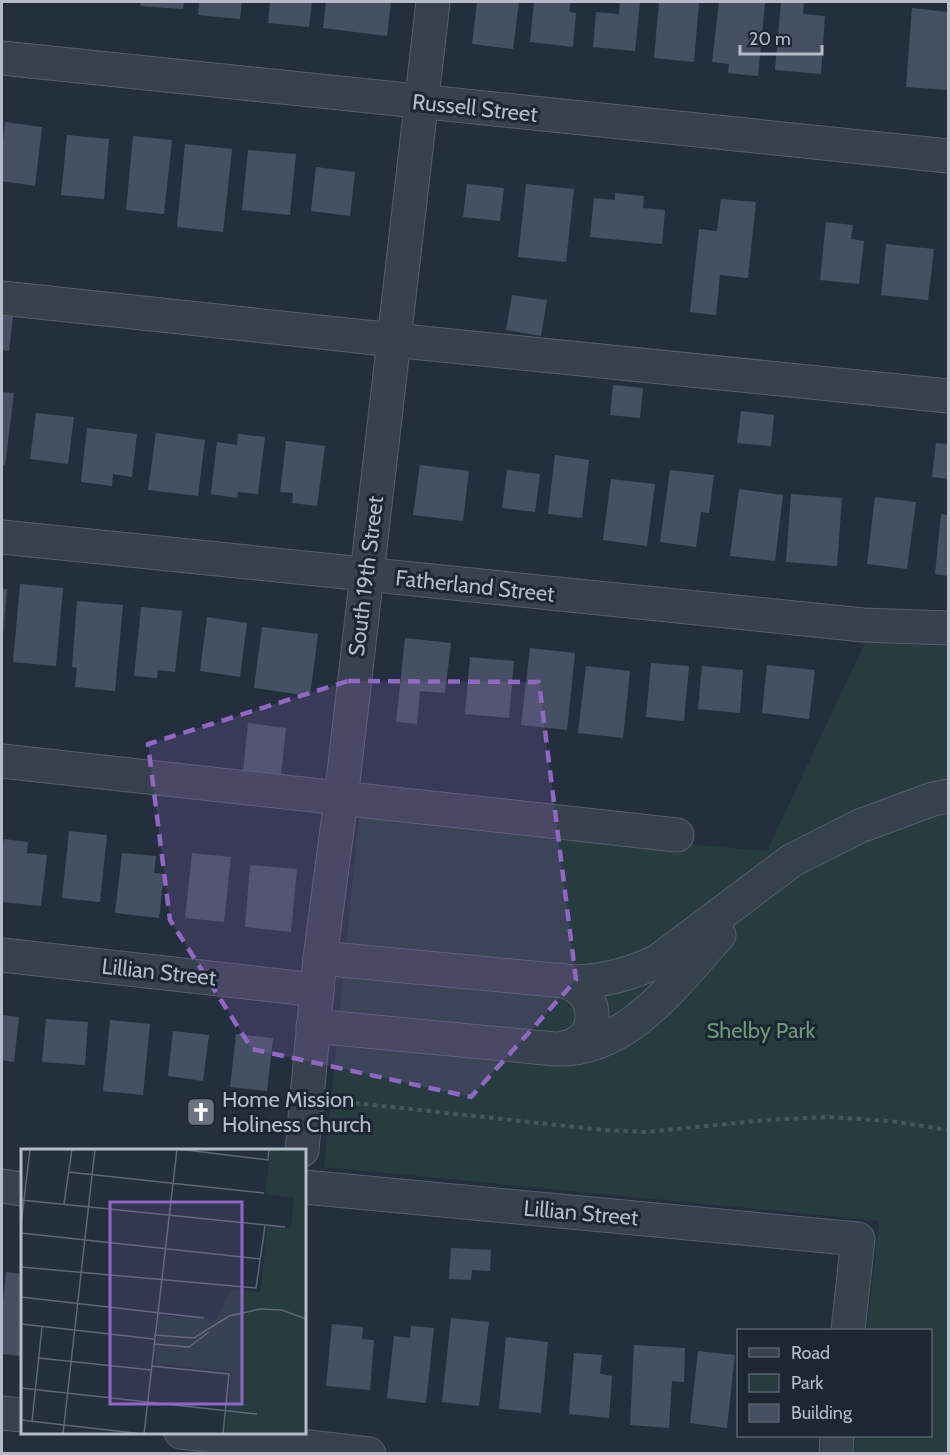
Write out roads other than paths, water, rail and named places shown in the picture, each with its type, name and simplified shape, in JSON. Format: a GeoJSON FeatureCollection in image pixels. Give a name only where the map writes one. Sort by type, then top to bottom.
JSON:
{"type":"FeatureCollection","features":[{"type":"Feature","properties":{"kind":"street","name":"South 19th Street"},"geometry":{"type":"LineString","coordinates":[[302,1149],[320,958],[341,800],[433,2]]}},
{"type":"Feature","properties":{"kind":"street","name":"Russell Street"},"geometry":{"type":"LineString","coordinates":[[2,58],[948,156]]}},
{"type":"Feature","properties":{"kind":"street"},"geometry":{"type":"LineString","coordinates":[[2,298],[948,396]]}},
{"type":"Feature","properties":{"kind":"street","name":"Fatherland Street"},"geometry":{"type":"LineString","coordinates":[[2,537],[863,625],[948,628]]}},
{"type":"Feature","properties":{"kind":"street"},"geometry":{"type":"LineString","coordinates":[[2,761],[341,800],[677,835]]}},
{"type":"Feature","properties":{"kind":"street"},"geometry":{"type":"LineString","coordinates":[[320,958],[575,982],[610,979],[658,961],[791,861],[861,826],[948,796]]}},
{"type":"Feature","properties":{"kind":"street"},"geometry":{"type":"LineString","coordinates":[[313,1026],[555,1049],[590,1044],[606,1038],[637,1020],[650,1009],[791,861]]}},
{"type":"Feature","properties":{"kind":"street","name":"Lillian Street"},"geometry":{"type":"LineString","coordinates":[[2,955],[317,990]]}},
{"type":"Feature","properties":{"kind":"street"},"geometry":{"type":"LineString","coordinates":[[555,1049],[579,1043],[588,1033],[592,1017],[589,1000],[582,990],[571,983],[558,980]]}},
{"type":"Feature","properties":{"kind":"street"},"geometry":{"type":"LineString","coordinates":[[2,1186],[21,1189]]}},
{"type":"Feature","properties":{"kind":"street","name":"Lillian Street"},"geometry":{"type":"LineString","coordinates":[[306,1187],[858,1239],[848,1329]]}},
{"type":"Feature","properties":{"kind":"street"},"geometry":{"type":"LineString","coordinates":[[2,1413],[21,1415]]}},
{"type":"Feature","properties":{"kind":"street"},"geometry":{"type":"LineString","coordinates":[[198,1434],[369,1454]]}},
{"type":"Feature","properties":{"kind":"street"},"geometry":{"type":"LineString","coordinates":[[836,1454],[837,1437]]}},
{"type":"Feature","properties":{"kind":"place","name":"Home Mission Holiness Church"},"geometry":{"type":"Point","coordinates":[201,1112]}},
{"type":"Feature","properties":{"kind":"park label","name":"Shelby Park"},"geometry":{"type":"Point","coordinates":[761,1030]}}]}
